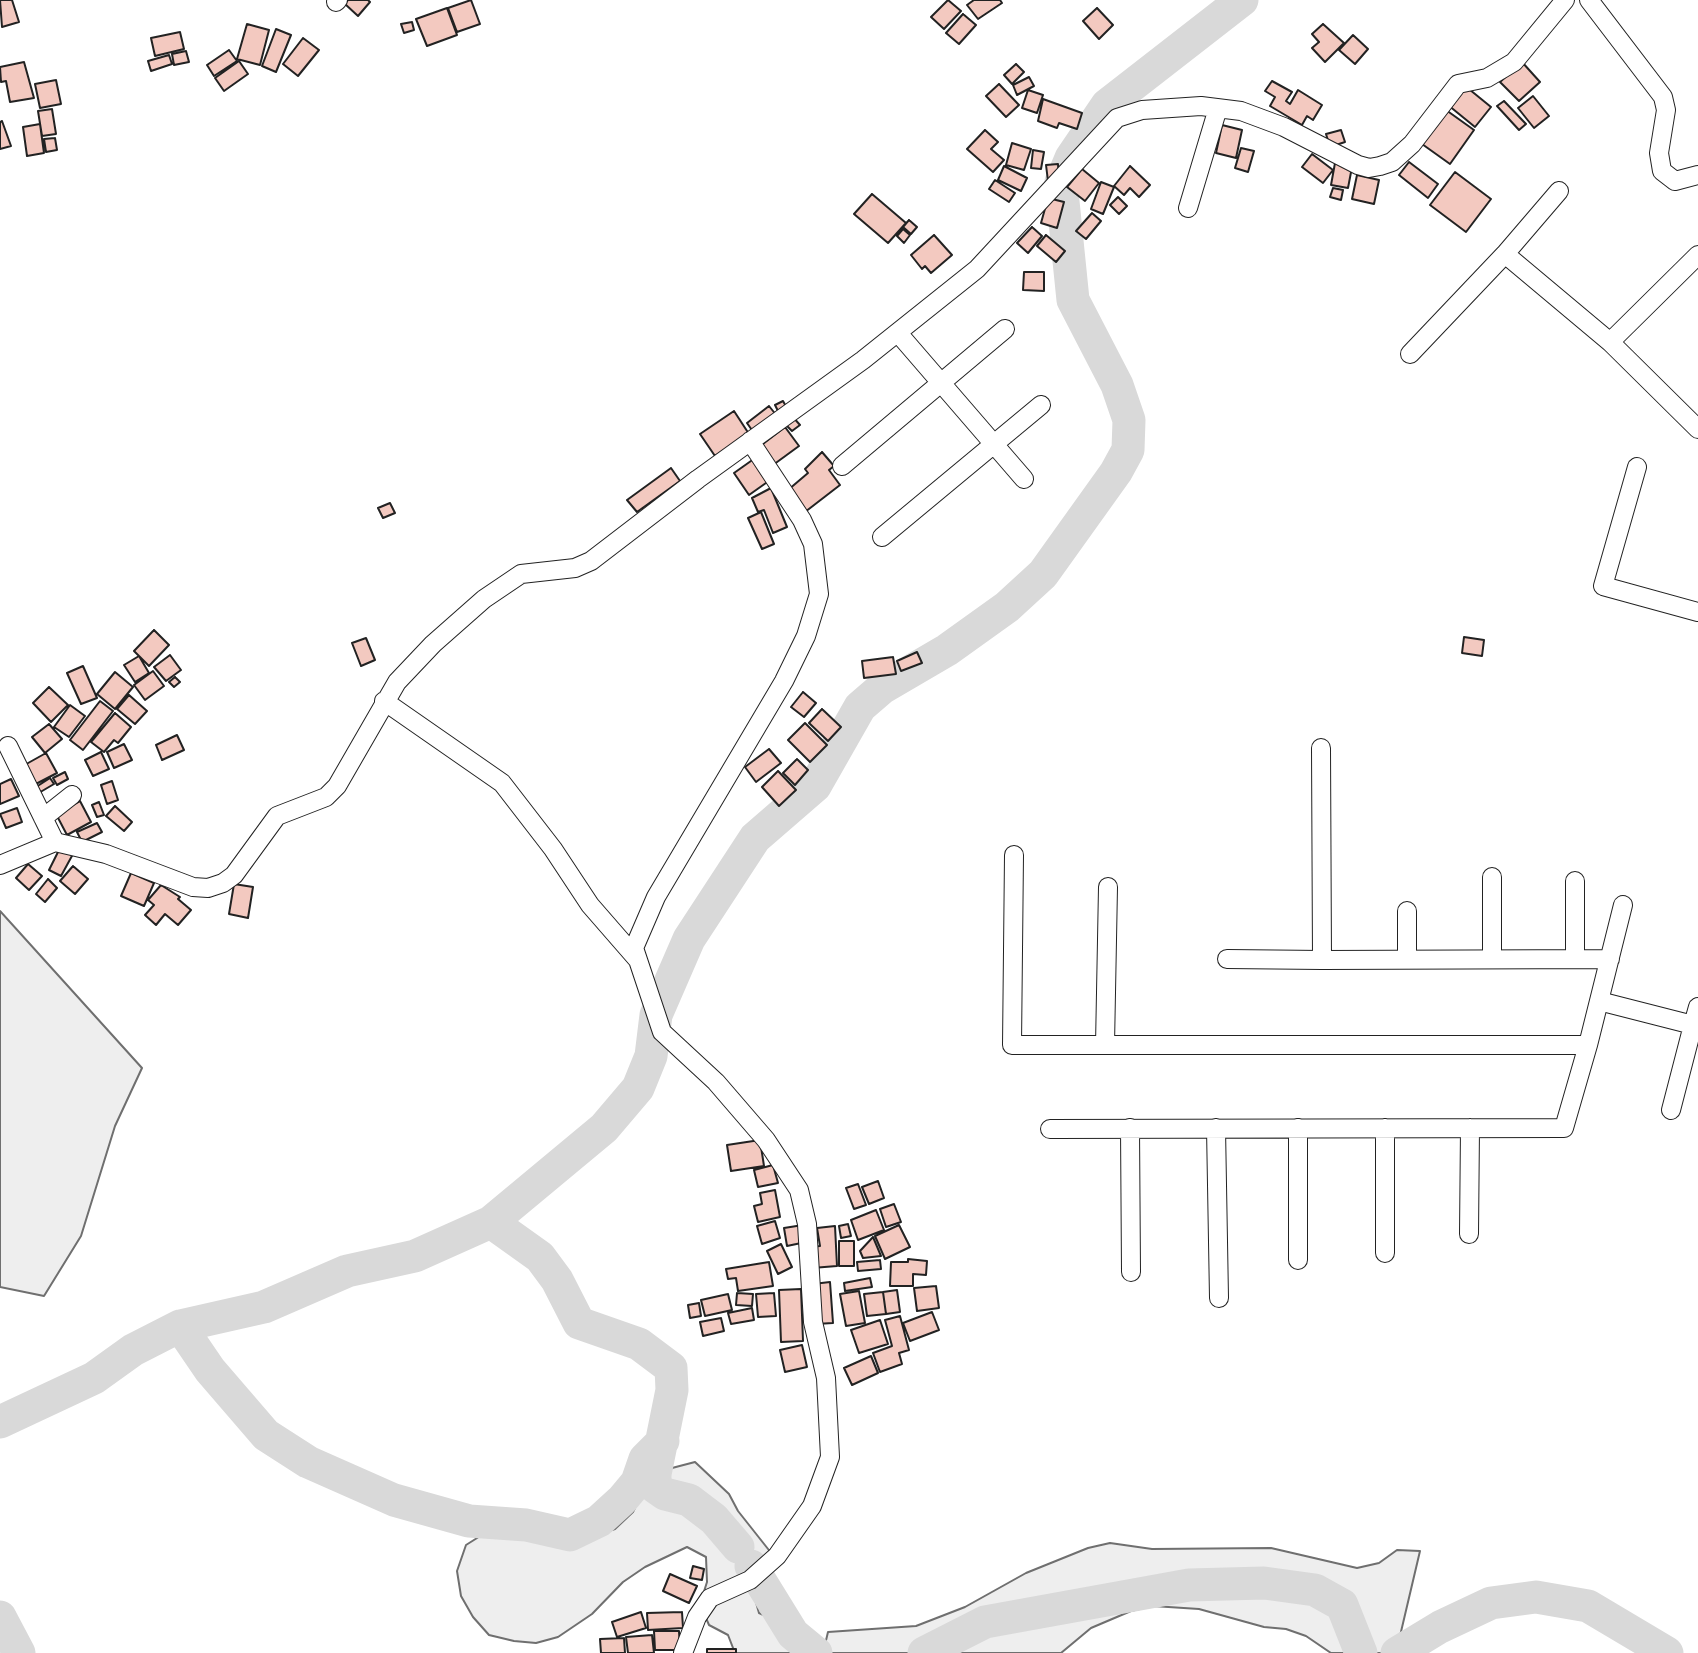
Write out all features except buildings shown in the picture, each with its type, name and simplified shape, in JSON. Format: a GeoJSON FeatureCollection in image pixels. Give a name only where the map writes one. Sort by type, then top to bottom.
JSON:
{"type":"FeatureCollection","features":[{"type":"Feature","properties":{"kind":"street"},"geometry":{"type":"LineString","coordinates":[[0,865],[55,842],[106,854],[193,887],[208,888],[223,883],[234,875],[277,816],[327,797],[337,786],[384,701],[433,644],[503,583],[521,574],[575,569],[591,561],[898,333],[977,269],[1107,129],[1128,113],[1201,106],[1241,111],[1284,127],[1369,168],[1392,162],[1412,144],[1458,84],[1487,78],[1514,62],[1565,0]]}},
{"type":"Feature","properties":{"kind":"street"},"geometry":{"type":"LineString","coordinates":[[1589,0],[1663,97],[1666,110],[1659,153],[1662,171],[1675,181],[1698,175]]}},
{"type":"Feature","properties":{"kind":"street"},"geometry":{"type":"LineString","coordinates":[[1188,208],[1218,108]]}},
{"type":"Feature","properties":{"kind":"street"},"geometry":{"type":"LineString","coordinates":[[1410,354],[1505,254],[1559,191]]}},
{"type":"Feature","properties":{"kind":"street"},"geometry":{"type":"LineString","coordinates":[[1505,254],[1610,342],[1698,429]]}},
{"type":"Feature","properties":{"kind":"street"},"geometry":{"type":"LineString","coordinates":[[1610,342],[1698,255]]}},
{"type":"Feature","properties":{"kind":"street"},"geometry":{"type":"LineString","coordinates":[[842,466],[941,386],[1005,329]]}},
{"type":"Feature","properties":{"kind":"street"},"geometry":{"type":"LineString","coordinates":[[898,333],[1024,479]]}},
{"type":"Feature","properties":{"kind":"street"},"geometry":{"type":"LineString","coordinates":[[882,537],[1041,405]]}},
{"type":"Feature","properties":{"kind":"street"},"geometry":{"type":"LineString","coordinates":[[683,1653],[697,1616],[710,1598],[752,1578],[776,1556],[811,1506],[830,1457],[826,1378],[813,1321],[807,1224],[799,1190],[766,1140],[716,1082],[659,1027],[634,948],[656,897],[784,681],[806,636],[819,594],[813,544],[802,520],[750,441]]}},
{"type":"Feature","properties":{"kind":"street"},"geometry":{"type":"LineString","coordinates":[[1637,467],[1603,586],[1698,612]]}},
{"type":"Feature","properties":{"kind":"street"},"geometry":{"type":"LineString","coordinates":[[384,701],[502,783],[553,849],[590,905],[636,959]]}},
{"type":"Feature","properties":{"kind":"street"},"geometry":{"type":"LineString","coordinates":[[9,746],[55,842]]}},
{"type":"Feature","properties":{"kind":"street"},"geometry":{"type":"LineString","coordinates":[[1321,748],[1322,960]]}},
{"type":"Feature","properties":{"kind":"street"},"geometry":{"type":"LineString","coordinates":[[43,818],[72,795]]}},
{"type":"Feature","properties":{"kind":"street"},"geometry":{"type":"LineString","coordinates":[[1014,855],[1012,1045],[1588,1045]]}},
{"type":"Feature","properties":{"kind":"street"},"geometry":{"type":"LineString","coordinates":[[1492,877],[1492,959]]}},
{"type":"Feature","properties":{"kind":"street"},"geometry":{"type":"LineString","coordinates":[[1575,880],[1575,959]]}},
{"type":"Feature","properties":{"kind":"street"},"geometry":{"type":"LineString","coordinates":[[1105,1045],[1108,887]]}},
{"type":"Feature","properties":{"kind":"street"},"geometry":{"type":"LineString","coordinates":[[1051,1129],[1564,1128],[1623,905]]}},
{"type":"Feature","properties":{"kind":"street"},"geometry":{"type":"LineString","coordinates":[[1407,911],[1407,959]]}},
{"type":"Feature","properties":{"kind":"street"},"geometry":{"type":"LineString","coordinates":[[1227,960],[1609,959]]}},
{"type":"Feature","properties":{"kind":"street"},"geometry":{"type":"LineString","coordinates":[[1599,1001],[1693,1025]]}},
{"type":"Feature","properties":{"kind":"street"},"geometry":{"type":"LineString","coordinates":[[1671,1110],[1698,1007]]}},
{"type":"Feature","properties":{"kind":"street"},"geometry":{"type":"LineString","coordinates":[[1129,1128],[1131,1272]]}},
{"type":"Feature","properties":{"kind":"street"},"geometry":{"type":"LineString","coordinates":[[1216,1128],[1219,1298]]}},
{"type":"Feature","properties":{"kind":"street"},"geometry":{"type":"LineString","coordinates":[[1298,1128],[1298,1260]]}},
{"type":"Feature","properties":{"kind":"street"},"geometry":{"type":"LineString","coordinates":[[1385,1128],[1385,1253]]}},
{"type":"Feature","properties":{"kind":"street"},"geometry":{"type":"LineString","coordinates":[[1469,1234],[1470,1128]]}},
{"type":"Feature","properties":{"kind":"shaded area"},"geometry":{"type":"Polygon","coordinates":[[[0,911],[142,1068],[115,1126],[81,1236],[44,1296],[0,1287],[0,911]]]}},
{"type":"Feature","properties":{"kind":"shaded area"},"geometry":{"type":"Polygon","coordinates":[[[695,1462],[729,1494],[738,1511],[772,1554],[747,1562],[753,1572],[753,1592],[759,1613],[779,1622],[816,1653],[735,1653],[728,1635],[709,1625],[700,1604],[707,1582],[706,1557],[687,1547],[645,1567],[623,1582],[592,1614],[558,1637],[536,1643],[514,1641],[489,1635],[473,1617],[461,1596],[457,1571],[466,1545],[485,1533],[573,1543],[615,1529],[633,1512],[643,1491],[655,1487],[672,1468],[695,1462]]]}},
{"type":"Feature","properties":{"kind":"shaded area"},"geometry":{"type":"Polygon","coordinates":[[[1110,1543],[1152,1549],[1271,1548],[1357,1568],[1379,1563],[1397,1550],[1420,1551],[1396,1653],[1331,1653],[1306,1636],[1286,1629],[1264,1627],[1199,1609],[1153,1606],[1131,1611],[1091,1628],[1061,1653],[823,1653],[828,1632],[916,1626],[965,1607],[1026,1573],[1088,1548],[1110,1543]]]}},
{"type":"Feature","properties":{"kind":"waterway"},"geometry":{"type":"LineString","coordinates":[[0,1422],[94,1378],[133,1350],[180,1326],[264,1307],[347,1271],[415,1256],[491,1222],[604,1128],[638,1088],[651,1056],[656,1015],[689,939],[755,838],[815,786],[860,707],[882,688],[947,650],[1007,607],[1043,574],[1116,472],[1128,450],[1129,420],[1117,385],[1073,300],[1061,182],[1071,158],[1107,105],[1242,0]]}},
{"type":"Feature","properties":{"kind":"waterway"},"geometry":{"type":"LineString","coordinates":[[491,1222],[540,1257],[557,1280],[579,1323],[639,1344],[671,1368],[672,1390],[655,1474],[655,1487],[665,1494],[689,1500],[714,1519],[738,1547]]}},
{"type":"Feature","properties":{"kind":"waterway"},"geometry":{"type":"LineString","coordinates":[[180,1326],[210,1370],[266,1435],[308,1462],[394,1500],[469,1521],[526,1525],[570,1535],[599,1521],[622,1500],[637,1482],[645,1459],[663,1441]]}},
{"type":"Feature","properties":{"kind":"waterway"},"geometry":{"type":"LineString","coordinates":[[751,1566],[793,1634],[816,1653]]}},
{"type":"Feature","properties":{"kind":"waterway"},"geometry":{"type":"LineString","coordinates":[[924,1653],[985,1622],[1189,1585],[1264,1583],[1315,1590],[1342,1605],[1361,1653]]}},
{"type":"Feature","properties":{"kind":"waterway"},"geometry":{"type":"LineString","coordinates":[[1397,1653],[1440,1627],[1491,1603],[1536,1597],[1588,1606],[1667,1653]]}},
{"type":"Feature","properties":{"kind":"waterway"},"geometry":{"type":"LineString","coordinates":[[0,1617],[19,1653]]}}]}
